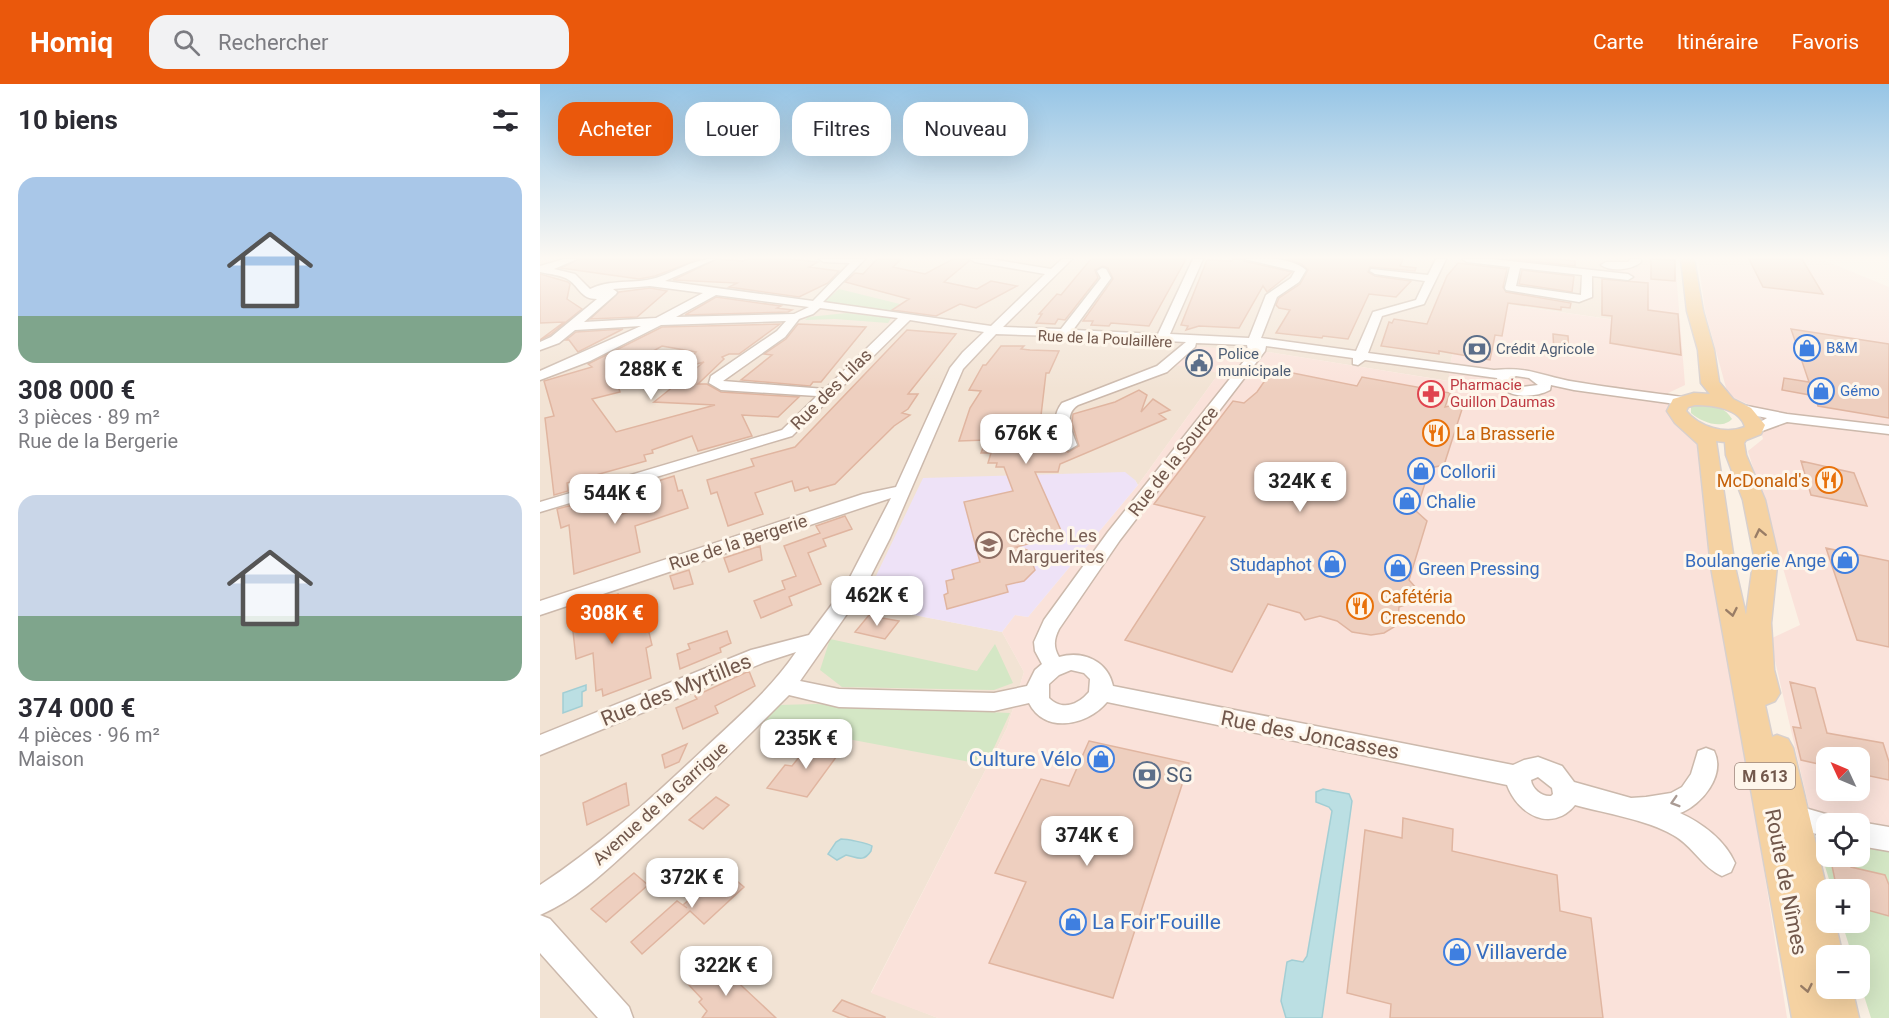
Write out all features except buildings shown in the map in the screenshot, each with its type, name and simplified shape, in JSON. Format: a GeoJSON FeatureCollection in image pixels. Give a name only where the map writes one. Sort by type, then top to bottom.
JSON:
{"type":"FeatureCollection","features":[{"type":"Feature","properties":{"kind":"main road"},"geometry":{"type":"LineString","coordinates":[[1685,411],[1714,434],[1746,433],[1755,425],[1753,419],[1732,406],[1710,384],[1707,350],[1694,303]]}},
{"type":"Feature","properties":{"kind":"main road"},"geometry":{"type":"LineString","coordinates":[[1685,411],[1694,392],[1696,381],[1692,318],[1695,311]]}},
{"type":"Feature","properties":{"kind":"main road"},"geometry":{"type":"LineString","coordinates":[[1685,411],[1705,399],[1732,406]]}},
{"type":"Feature","properties":{"kind":"main road","name":"Route de Nîmes"},"geometry":{"type":"LineString","coordinates":[[1685,411],[1708,444],[1718,533],[1812,1018]]}},
{"type":"Feature","properties":{"kind":"main road","name":"Route de Nîmes"},"geometry":{"type":"LineString","coordinates":[[1746,433],[1734,444],[1736,455],[1754,500],[1766,556],[1760,590],[1758,623],[1760,670],[1821,945]]}},
{"type":"Feature","properties":{"kind":"main road","name":"Route de Nîmes"},"geometry":{"type":"LineString","coordinates":[[1718,533],[1738,572],[1751,585],[1760,590]]}},
{"type":"Feature","properties":{"kind":"main road"},"geometry":{"type":"LineString","coordinates":[[1835,999],[1839,1018]]}},
{"type":"Feature","properties":{"kind":"street"},"geometry":{"type":"LineString","coordinates":[[541,353],[557,343],[555,340],[574,326],[592,303]]}},
{"type":"Feature","properties":{"kind":"street"},"geometry":{"type":"LineString","coordinates":[[540,376],[566,367],[693,303]]}},
{"type":"Feature","properties":{"kind":"street","name":"Rue de la Poulaillère"},"geometry":{"type":"LineString","coordinates":[[799,303],[1025,333],[1037,337],[1256,345],[1509,379],[1527,373],[1541,384],[1558,389],[1685,411]]}},
{"type":"Feature","properties":{"kind":"street","name":"Avenue de la Garrigue"},"geometry":{"type":"LineString","coordinates":[[540,901],[590,868],[785,686],[853,591],[881,538],[957,368],[967,355],[1022,303]]}},
{"type":"Feature","properties":{"kind":"street"},"geometry":{"type":"LineString","coordinates":[[1061,337],[1087,303]]}},
{"type":"Feature","properties":{"kind":"street"},"geometry":{"type":"LineString","coordinates":[[1162,341],[1179,303]]}},
{"type":"Feature","properties":{"kind":"street","name":"Rue de la Source"},"geometry":{"type":"LineString","coordinates":[[1055,667],[1045,653],[1044,637],[1114,536],[1256,345],[1270,303]]}},
{"type":"Feature","properties":{"kind":"street"},"geometry":{"type":"LineString","coordinates":[[1359,358],[1377,314],[1418,303]]}},
{"type":"Feature","properties":{"kind":"street"},"geometry":{"type":"LineString","coordinates":[[574,326],[717,318],[795,317],[817,305]]}},
{"type":"Feature","properties":{"kind":"street"},"geometry":{"type":"LineString","coordinates":[[795,317],[780,334],[716,379],[716,383],[721,386],[828,393]]}},
{"type":"Feature","properties":{"kind":"street","name":"Rue des Lilas"},"geometry":{"type":"LineString","coordinates":[[540,507],[778,437],[798,425],[906,317]]}},
{"type":"Feature","properties":{"kind":"street","name":"Rue de la Poulaillère"},"geometry":{"type":"LineString","coordinates":[[1162,341],[1256,345]]}},
{"type":"Feature","properties":{"kind":"street"},"geometry":{"type":"LineString","coordinates":[[1069,446],[1061,414],[1064,408],[1073,402],[1162,369],[1191,344]]}},
{"type":"Feature","properties":{"kind":"street"},"geometry":{"type":"LineString","coordinates":[[1732,406],[1786,418],[1889,430]]}},
{"type":"Feature","properties":{"kind":"street"},"geometry":{"type":"LineString","coordinates":[[1746,433],[1786,418]]}},
{"type":"Feature","properties":{"kind":"street","name":"Rue de la Bergerie"},"geometry":{"type":"LineString","coordinates":[[540,608],[869,498],[903,490]]}},
{"type":"Feature","properties":{"kind":"street","name":"Rue des Myrtilles"},"geometry":{"type":"LineString","coordinates":[[540,745],[758,656],[815,641]]}},
{"type":"Feature","properties":{"kind":"street"},"geometry":{"type":"LineString","coordinates":[[1074,662],[1092,666],[1102,678],[1102,692],[1098,699],[1084,711],[1063,715],[1040,705],[1036,693],[1041,678],[1055,667],[1074,662]]}},
{"type":"Feature","properties":{"kind":"street"},"geometry":{"type":"LineString","coordinates":[[785,686],[839,698],[994,702],[1036,693]]}},
{"type":"Feature","properties":{"kind":"street","name":"Rue des Joncasses"},"geometry":{"type":"LineString","coordinates":[[1102,692],[1519,777],[1526,769],[1538,767],[1559,778],[1566,791],[1630,808]]}},
{"type":"Feature","properties":{"kind":"street"},"geometry":{"type":"LineString","coordinates":[[1630,808],[1660,807],[1683,801],[1696,790],[1704,777],[1706,758]]}},
{"type":"Feature","properties":{"kind":"street"},"geometry":{"type":"LineString","coordinates":[[1630,808],[1677,822],[1708,845],[1722,863]]}},
{"type":"Feature","properties":{"kind":"street"},"geometry":{"type":"LineString","coordinates":[[1791,816],[1816,822]]}},
{"type":"Feature","properties":{"kind":"street"},"geometry":{"type":"LineString","coordinates":[[1870,836],[1889,839]]}},
{"type":"Feature","properties":{"kind":"street"},"geometry":{"type":"LineString","coordinates":[[540,929],[618,1018]]}},
{"type":"Feature","properties":{"kind":"shaded area"},"geometry":{"type":"Polygon","coordinates":[[[540,303],[1468,303],[1451,360],[1449,381],[1268,352],[1219,373],[1138,485],[1135,480],[862,605],[1002,632],[1024,672],[1007,728],[871,992],[938,1018],[540,1018],[540,303]]]}},
{"type":"Feature","properties":{"kind":"shaded area"},"geometry":{"type":"Polygon","coordinates":[[[1468,303],[1494,303],[1629,322],[1629,303],[1678,303],[1685,385],[1664,395],[1697,439],[1787,1018],[938,1018],[871,993],[1007,728],[1024,672],[1002,632],[1015,615],[1028,617],[1138,485],[1219,373],[1175,365],[1192,346],[1268,352],[1448,381],[1451,360],[1468,303]]]}},
{"type":"Feature","properties":{"kind":"shaded area"},"geometry":{"type":"Polygon","coordinates":[[[1494,303],[1630,303],[1630,322],[1494,303]]]}},
{"type":"Feature","properties":{"kind":"shaded area"},"geometry":{"type":"Polygon","coordinates":[[[1704,303],[1889,303],[1889,849],[1870,833],[1870,813],[1816,813],[1815,834],[1770,639],[1800,625],[1748,451],[1763,439],[1754,407],[1728,395],[1704,303]]]}},
{"type":"Feature","properties":{"kind":"shaded area","name":"Crèche Les Marguerites"},"geometry":{"type":"Polygon","coordinates":[[[1125,472],[1138,485],[1028,617],[1015,615],[1002,632],[862,605],[923,478],[1125,472]]]}},
{"type":"Feature","properties":{"kind":"green space"},"geometry":{"type":"Polygon","coordinates":[[[828,303],[894,303],[912,307],[907,313],[828,303]]]}},
{"type":"Feature","properties":{"kind":"green space"},"geometry":{"type":"Polygon","coordinates":[[[847,313],[891,318],[888,323],[835,319],[805,320],[808,317],[847,313]]]}},
{"type":"Feature","properties":{"kind":"green space"},"geometry":{"type":"Polygon","coordinates":[[[1695,405],[1716,406],[1732,419],[1723,424],[1711,424],[1691,413],[1691,407],[1695,405]]]}},
{"type":"Feature","properties":{"kind":"green space"},"geometry":{"type":"Polygon","coordinates":[[[830,639],[977,671],[995,644],[1013,683],[994,690],[842,687],[820,670],[830,639]]]}},
{"type":"Feature","properties":{"kind":"green space"},"geometry":{"type":"Polygon","coordinates":[[[815,704],[1010,713],[986,765],[763,723],[779,705],[815,704]]]}},
{"type":"Feature","properties":{"kind":"green space"},"geometry":{"type":"Polygon","coordinates":[[[1870,845],[1889,849],[1889,1018],[1871,1018],[1865,999],[1870,999],[1870,945],[1849,945],[1845,933],[1870,933],[1870,879],[1829,879],[1825,867],[1870,867],[1870,845]]]}},
{"type":"Feature","properties":{"kind":"water"},"geometry":{"type":"Polygon","coordinates":[[[586,685],[586,690],[582,692],[582,706],[563,713],[563,693],[586,685]]]}},
{"type":"Feature","properties":{"kind":"water"},"geometry":{"type":"Polygon","coordinates":[[[1323,789],[1349,794],[1352,801],[1322,1018],[1286,1018],[1281,1001],[1287,962],[1292,960],[1303,962],[1307,956],[1332,811],[1329,807],[1316,802],[1316,792],[1323,789]]]}},
{"type":"Feature","properties":{"kind":"water"},"geometry":{"type":"Polygon","coordinates":[[[841,839],[870,845],[872,846],[871,851],[862,858],[846,855],[837,860],[828,854],[836,842],[841,839]]]}},
{"type":"Feature","properties":{"kind":"place","name":"B&M"},"geometry":{"type":"Point","coordinates":[1807,348]}},
{"type":"Feature","properties":{"kind":"place","name":"Crédit Agricole"},"geometry":{"type":"Point","coordinates":[1477,349]}},
{"type":"Feature","properties":{"kind":"place","name":"Police municipale"},"geometry":{"type":"Point","coordinates":[1199,363]}},
{"type":"Feature","properties":{"kind":"place","name":"Gémo"},"geometry":{"type":"Point","coordinates":[1821,391]}},
{"type":"Feature","properties":{"kind":"place","name":"Pharmacie Guillon Daumas"},"geometry":{"type":"Point","coordinates":[1431,394]}},
{"type":"Feature","properties":{"kind":"place","name":"La Brasserie"},"geometry":{"type":"Point","coordinates":[1436,433]}},
{"type":"Feature","properties":{"kind":"place","name":"Collorii"},"geometry":{"type":"Point","coordinates":[1421,471]}},
{"type":"Feature","properties":{"kind":"place","name":"McDonald's"},"geometry":{"type":"Point","coordinates":[1829,480]}},
{"type":"Feature","properties":{"kind":"place","name":"Chalie"},"geometry":{"type":"Point","coordinates":[1407,501]}},
{"type":"Feature","properties":{"kind":"place","name":"Crèche Les Marguerites"},"geometry":{"type":"Point","coordinates":[989,545]}},
{"type":"Feature","properties":{"kind":"place","name":"Boulangerie Ange"},"geometry":{"type":"Point","coordinates":[1845,560]}},
{"type":"Feature","properties":{"kind":"place","name":"Studaphot"},"geometry":{"type":"Point","coordinates":[1332,564]}},
{"type":"Feature","properties":{"kind":"place","name":"Green Pressing"},"geometry":{"type":"Point","coordinates":[1398,568]}},
{"type":"Feature","properties":{"kind":"place","name":"Cafétéria Crescendo"},"geometry":{"type":"Point","coordinates":[1360,606]}},
{"type":"Feature","properties":{"kind":"place","name":"Culture Vélo"},"geometry":{"type":"Point","coordinates":[1101,759]}},
{"type":"Feature","properties":{"kind":"place","name":"SG"},"geometry":{"type":"Point","coordinates":[1147,775]}},
{"type":"Feature","properties":{"kind":"place","name":"La Foir'Fouille"},"geometry":{"type":"Point","coordinates":[1073,922]}},
{"type":"Feature","properties":{"kind":"place","name":"Villaverde"},"geometry":{"type":"Point","coordinates":[1457,952]}}]}
